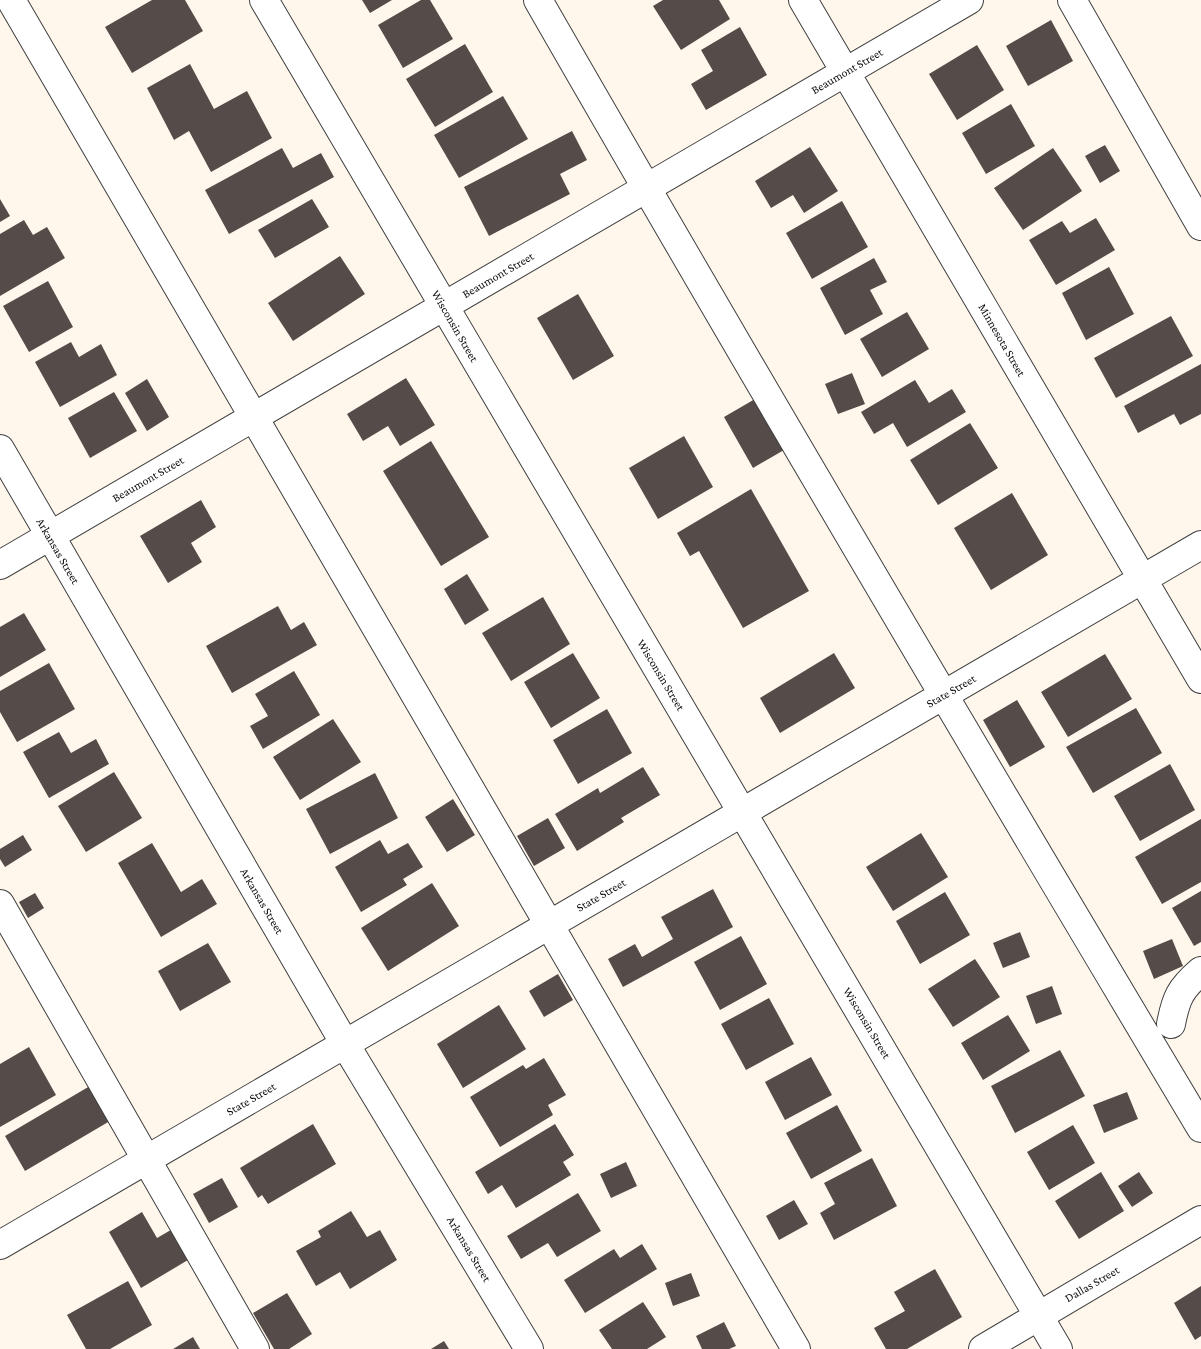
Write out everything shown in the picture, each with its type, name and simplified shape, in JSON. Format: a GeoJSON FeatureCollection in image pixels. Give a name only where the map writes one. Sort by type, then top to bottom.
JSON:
{"type":"FeatureCollection","features":[{"type":"Feature","properties":{"kind":"street"},"geometry":{"type":"LineString","coordinates":[[11,0],[796,1349]]}},
{"type":"Feature","properties":{"kind":"street","name":"Wisconsin Street"},"geometry":{"type":"LineString","coordinates":[[264,0],[1058,1349]]}},
{"type":"Feature","properties":{"kind":"street"},"geometry":{"type":"LineString","coordinates":[[538,0],[646,189],[943,696],[1201,1128]]}},
{"type":"Feature","properties":{"kind":"street","name":"Minnesota Street"},"geometry":{"type":"LineString","coordinates":[[803,0],[1201,679]]}},
{"type":"Feature","properties":{"kind":"street","name":"Beaumont Street"},"geometry":{"type":"LineString","coordinates":[[0,566],[969,0]]}},
{"type":"Feature","properties":{"kind":"street"},"geometry":{"type":"LineString","coordinates":[[1072,0],[1201,226]]}},
{"type":"Feature","properties":{"kind":"street","name":"Arkansas Street"},"geometry":{"type":"LineString","coordinates":[[0,449],[345,1044],[530,1349]]}},
{"type":"Feature","properties":{"kind":"street","name":"State Street"},"geometry":{"type":"LineString","coordinates":[[0,1245],[1201,545]]}},
{"type":"Feature","properties":{"kind":"street"},"geometry":{"type":"LineString","coordinates":[[0,904],[255,1349]]}},
{"type":"Feature","properties":{"kind":"street"},"geometry":{"type":"LineString","coordinates":[[1171,1024],[1175,1002],[1185,986],[1201,972]]}},
{"type":"Feature","properties":{"kind":"street","name":"Dallas Street"},"geometry":{"type":"LineString","coordinates":[[983,1349],[1201,1220]]}},
{"type":"Feature","properties":{"kind":"building"},"geometry":{"type":"Polygon","coordinates":[[[152,0],[185,0],[203,31],[132,73],[105,27],[152,0]]]}},
{"type":"Feature","properties":{"kind":"building"},"geometry":{"type":"Polygon","coordinates":[[[362,0],[392,0],[370,13],[362,0]]]}},
{"type":"Feature","properties":{"kind":"building"},"geometry":{"type":"Polygon","coordinates":[[[421,0],[430,0],[453,39],[403,68],[378,25],[421,0]]]}},
{"type":"Feature","properties":{"kind":"building"},"geometry":{"type":"Polygon","coordinates":[[[663,0],[719,0],[730,19],[681,50],[653,6],[663,0]]]}},
{"type":"Feature","properties":{"kind":"building"},"geometry":{"type":"Polygon","coordinates":[[[1051,20],[1073,61],[1028,86],[1006,46],[1051,20]]]}},
{"type":"Feature","properties":{"kind":"building"},"geometry":{"type":"Polygon","coordinates":[[[740,27],[767,75],[706,110],[691,84],[713,71],[701,50],[740,27]]]}},
{"type":"Feature","properties":{"kind":"building"},"geometry":{"type":"Polygon","coordinates":[[[465,44],[493,92],[435,127],[406,79],[465,44]]]}},
{"type":"Feature","properties":{"kind":"building"},"geometry":{"type":"Polygon","coordinates":[[[977,45],[1004,90],[957,120],[929,74],[977,45]]]}},
{"type":"Feature","properties":{"kind":"building"},"geometry":{"type":"Polygon","coordinates":[[[190,64],[214,109],[247,91],[272,138],[211,172],[189,131],[174,140],[147,88],[190,64]]]}},
{"type":"Feature","properties":{"kind":"building"},"geometry":{"type":"Polygon","coordinates":[[[503,96],[528,139],[459,178],[434,135],[503,96]]]}},
{"type":"Feature","properties":{"kind":"building"},"geometry":{"type":"Polygon","coordinates":[[[1011,104],[1035,146],[986,174],[962,133],[1011,104]]]}},
{"type":"Feature","properties":{"kind":"building"},"geometry":{"type":"Polygon","coordinates":[[[572,131],[587,160],[560,174],[570,194],[489,236],[464,187],[572,131]]]}},
{"type":"Feature","properties":{"kind":"building"},"geometry":{"type":"Polygon","coordinates":[[[1105,145],[1120,171],[1100,183],[1085,156],[1105,145]]]}},
{"type":"Feature","properties":{"kind":"building"},"geometry":{"type":"Polygon","coordinates":[[[810,147],[838,191],[804,213],[793,195],[771,208],[755,181],[810,147]]]}},
{"type":"Feature","properties":{"kind":"building"},"geometry":{"type":"Polygon","coordinates":[[[282,148],[293,168],[321,153],[334,177],[229,234],[205,190],[282,148]]]}},
{"type":"Feature","properties":{"kind":"building"},"geometry":{"type":"Polygon","coordinates":[[[1053,148],[1082,191],[1023,230],[994,188],[1053,148]]]}},
{"type":"Feature","properties":{"kind":"building"},"geometry":{"type":"Polygon","coordinates":[[[0,199],[10,216],[0,222],[0,199]]]}},
{"type":"Feature","properties":{"kind":"building"},"geometry":{"type":"Polygon","coordinates":[[[312,199],[329,227],[275,258],[258,230],[312,199]]]}},
{"type":"Feature","properties":{"kind":"building"},"geometry":{"type":"Polygon","coordinates":[[[842,201],[868,247],[812,279],[786,233],[842,201]]]}},
{"type":"Feature","properties":{"kind":"building"},"geometry":{"type":"Polygon","coordinates":[[[1096,218],[1115,250],[1056,285],[1029,240],[1062,221],[1070,233],[1096,218]]]}},
{"type":"Feature","properties":{"kind":"building"},"geometry":{"type":"Polygon","coordinates":[[[24,220],[33,235],[47,227],[65,258],[0,296],[0,234],[24,220]]]}},
{"type":"Feature","properties":{"kind":"building"},"geometry":{"type":"Polygon","coordinates":[[[340,256],[365,294],[293,341],[268,303],[340,256]]]}},
{"type":"Feature","properties":{"kind":"building"},"geometry":{"type":"Polygon","coordinates":[[[874,258],[887,282],[870,290],[883,314],[845,335],[820,288],[874,258]]]}},
{"type":"Feature","properties":{"kind":"building"},"geometry":{"type":"Polygon","coordinates":[[[1109,267],[1134,314],[1086,340],[1062,293],[1109,267]]]}},
{"type":"Feature","properties":{"kind":"building"},"geometry":{"type":"Polygon","coordinates":[[[48,281],[73,327],[29,352],[3,306],[48,281]]]}},
{"type":"Feature","properties":{"kind":"building"},"geometry":{"type":"Polygon","coordinates":[[[578,294],[614,356],[573,380],[537,318],[578,294]]]}},
{"type":"Feature","properties":{"kind":"building"},"geometry":{"type":"Polygon","coordinates":[[[907,312],[929,349],[882,377],[860,339],[907,312]]]}},
{"type":"Feature","properties":{"kind":"building"},"geometry":{"type":"Polygon","coordinates":[[[1171,316],[1193,356],[1116,398],[1094,358],[1171,316]]]}},
{"type":"Feature","properties":{"kind":"building"},"geometry":{"type":"Polygon","coordinates":[[[71,342],[79,357],[101,344],[117,375],[60,407],[35,362],[71,342]]]}},
{"type":"Feature","properties":{"kind":"building"},"geometry":{"type":"Polygon","coordinates":[[[1201,364],[1201,414],[1180,425],[1174,414],[1138,433],[1124,406],[1201,364]]]}},
{"type":"Feature","properties":{"kind":"building"},"geometry":{"type":"Polygon","coordinates":[[[852,373],[865,404],[838,414],[825,384],[852,373]]]}},
{"type":"Feature","properties":{"kind":"building"},"geometry":{"type":"Polygon","coordinates":[[[406,378],[435,425],[400,446],[388,426],[363,441],[347,414],[406,378]]]}},
{"type":"Feature","properties":{"kind":"building"},"geometry":{"type":"Polygon","coordinates":[[[147,379],[169,417],[147,431],[125,393],[147,379]]]}},
{"type":"Feature","properties":{"kind":"building"},"geometry":{"type":"Polygon","coordinates":[[[915,380],[929,403],[952,389],[966,412],[907,447],[893,423],[874,434],[861,412],[915,380]]]}},
{"type":"Feature","properties":{"kind":"building"},"geometry":{"type":"Polygon","coordinates":[[[114,392],[137,431],[90,458],[68,418],[114,392]]]}},
{"type":"Feature","properties":{"kind":"building"},"geometry":{"type":"Polygon","coordinates":[[[755,399],[784,450],[753,468],[724,417],[755,399]]]}},
{"type":"Feature","properties":{"kind":"building"},"geometry":{"type":"Polygon","coordinates":[[[970,423],[998,468],[938,505],[910,460],[970,423]]]}},
{"type":"Feature","properties":{"kind":"building"},"geometry":{"type":"Polygon","coordinates":[[[684,436],[713,487],[658,519],[629,468],[684,436]]]}},
{"type":"Feature","properties":{"kind":"building"},"geometry":{"type":"Polygon","coordinates":[[[431,441],[489,537],[441,566],[383,471],[431,441]]]}},
{"type":"Feature","properties":{"kind":"building"},"geometry":{"type":"Polygon","coordinates":[[[751,489],[809,591],[743,628],[699,551],[690,556],[677,533],[751,489]]]}},
{"type":"Feature","properties":{"kind":"building"},"geometry":{"type":"Polygon","coordinates":[[[1012,493],[1048,555],[991,590],[954,528],[1012,493]]]}},
{"type":"Feature","properties":{"kind":"building"},"geometry":{"type":"Polygon","coordinates":[[[201,500],[216,527],[191,543],[202,562],[168,583],[140,536],[201,500]]]}},
{"type":"Feature","properties":{"kind":"building"},"geometry":{"type":"Polygon","coordinates":[[[467,574],[489,610],[465,625],[444,589],[467,574]]]}},
{"type":"Feature","properties":{"kind":"building"},"geometry":{"type":"Polygon","coordinates":[[[543,597],[570,644],[511,681],[482,633],[543,597]]]}},
{"type":"Feature","properties":{"kind":"building"},"geometry":{"type":"Polygon","coordinates":[[[278,606],[291,630],[304,622],[317,645],[232,693],[206,646],[278,606]]]}},
{"type":"Feature","properties":{"kind":"building"},"geometry":{"type":"Polygon","coordinates":[[[24,613],[46,650],[0,677],[0,627],[24,613]]]}},
{"type":"Feature","properties":{"kind":"building"},"geometry":{"type":"Polygon","coordinates":[[[573,653],[600,698],[551,728],[524,682],[573,653]]]}},
{"type":"Feature","properties":{"kind":"building"},"geometry":{"type":"Polygon","coordinates":[[[834,653],[855,688],[780,733],[760,698],[834,653]]]}},
{"type":"Feature","properties":{"kind":"building"},"geometry":{"type":"Polygon","coordinates":[[[1105,654],[1132,699],[1068,737],[1041,692],[1105,654]]]}},
{"type":"Feature","properties":{"kind":"building"},"geometry":{"type":"Polygon","coordinates":[[[49,663],[75,709],[17,742],[0,712],[0,691],[49,663]]]}},
{"type":"Feature","properties":{"kind":"building"},"geometry":{"type":"Polygon","coordinates":[[[294,671],[320,715],[263,749],[250,726],[268,716],[255,694],[294,671]]]}},
{"type":"Feature","properties":{"kind":"building"},"geometry":{"type":"Polygon","coordinates":[[[1017,700],[1045,747],[1010,767],[983,720],[1017,700]]]}},
{"type":"Feature","properties":{"kind":"building"},"geometry":{"type":"Polygon","coordinates":[[[1136,708],[1162,753],[1093,793],[1066,747],[1136,708]]]}},
{"type":"Feature","properties":{"kind":"building"},"geometry":{"type":"Polygon","coordinates":[[[607,709],[632,753],[578,784],[553,740],[607,709]]]}},
{"type":"Feature","properties":{"kind":"building"},"geometry":{"type":"Polygon","coordinates":[[[333,719],[361,762],[300,800],[273,757],[333,719]]]}},
{"type":"Feature","properties":{"kind":"building"},"geometry":{"type":"Polygon","coordinates":[[[59,732],[71,753],[96,739],[109,764],[49,798],[23,752],[59,732]]]}},
{"type":"Feature","properties":{"kind":"building"},"geometry":{"type":"Polygon","coordinates":[[[1170,764],[1195,810],[1140,841],[1114,796],[1170,764]]]}},
{"type":"Feature","properties":{"kind":"building"},"geometry":{"type":"Polygon","coordinates":[[[643,767],[660,795],[621,818],[624,822],[577,851],[555,814],[598,788],[600,793],[643,767]]]}},
{"type":"Feature","properties":{"kind":"building"},"geometry":{"type":"Polygon","coordinates":[[[114,772],[142,818],[86,852],[58,806],[114,772]]]}},
{"type":"Feature","properties":{"kind":"building"},"geometry":{"type":"Polygon","coordinates":[[[375,773],[398,818],[330,854],[306,809],[375,773]]]}},
{"type":"Feature","properties":{"kind":"building"},"geometry":{"type":"Polygon","coordinates":[[[453,799],[475,835],[447,852],[425,817],[453,799]]]}},
{"type":"Feature","properties":{"kind":"building"},"geometry":{"type":"Polygon","coordinates":[[[548,818],[565,848],[534,866],[517,836],[548,818]]]}},
{"type":"Feature","properties":{"kind":"building"},"geometry":{"type":"Polygon","coordinates":[[[1201,819],[1201,882],[1162,904],[1135,857],[1201,819]]]}},
{"type":"Feature","properties":{"kind":"building"},"geometry":{"type":"Polygon","coordinates":[[[921,833],[948,877],[893,911],[866,867],[921,833]]]}},
{"type":"Feature","properties":{"kind":"building"},"geometry":{"type":"Polygon","coordinates":[[[23,835],[32,850],[5,867],[0,859],[0,849],[23,835]]]}},
{"type":"Feature","properties":{"kind":"building"},"geometry":{"type":"Polygon","coordinates":[[[380,840],[388,854],[408,843],[423,867],[403,879],[407,885],[361,912],[335,867],[380,840]]]}},
{"type":"Feature","properties":{"kind":"building"},"geometry":{"type":"Polygon","coordinates":[[[152,843],[181,892],[202,879],[217,904],[161,937],[118,863],[152,843]]]}},
{"type":"Feature","properties":{"kind":"building"},"geometry":{"type":"Polygon","coordinates":[[[432,883],[459,926],[388,971],[361,928],[432,883]]]}},
{"type":"Feature","properties":{"kind":"building"},"geometry":{"type":"Polygon","coordinates":[[[713,889],[733,927],[623,987],[608,959],[635,944],[642,957],[673,939],[661,917],[713,889]]]}},
{"type":"Feature","properties":{"kind":"building"},"geometry":{"type":"Polygon","coordinates":[[[1201,891],[1201,942],[1194,946],[1172,908],[1201,891]]]}},
{"type":"Feature","properties":{"kind":"building"},"geometry":{"type":"Polygon","coordinates":[[[945,892],[970,935],[920,964],[896,921],[945,892]]]}},
{"type":"Feature","properties":{"kind":"building"},"geometry":{"type":"Polygon","coordinates":[[[35,893],[44,908],[28,918],[19,902],[35,893]]]}},
{"type":"Feature","properties":{"kind":"building"},"geometry":{"type":"Polygon","coordinates":[[[1020,932],[1030,957],[1003,968],[993,943],[1020,932]]]}},
{"type":"Feature","properties":{"kind":"building"},"geometry":{"type":"Polygon","coordinates":[[[741,936],[767,984],[720,1010],[694,962],[741,936]]]}},
{"type":"Feature","properties":{"kind":"building"},"geometry":{"type":"Polygon","coordinates":[[[1172,939],[1183,966],[1154,979],[1143,951],[1172,939]]]}},
{"type":"Feature","properties":{"kind":"building"},"geometry":{"type":"Polygon","coordinates":[[[208,943],[231,982],[180,1011],[158,971],[208,943]]]}},
{"type":"Feature","properties":{"kind":"building"},"geometry":{"type":"Polygon","coordinates":[[[975,959],[1000,997],[953,1027],[928,989],[975,959]]]}},
{"type":"Feature","properties":{"kind":"building"},"geometry":{"type":"Polygon","coordinates":[[[558,974],[573,1000],[544,1017],[529,991],[558,974]]]}},
{"type":"Feature","properties":{"kind":"building"},"geometry":{"type":"Polygon","coordinates":[[[1052,986],[1062,1014],[1036,1024],[1026,996],[1052,986]]]}},
{"type":"Feature","properties":{"kind":"building"},"geometry":{"type":"Polygon","coordinates":[[[769,998],[794,1044],[746,1070],[721,1024],[769,998]]]}},
{"type":"Feature","properties":{"kind":"building"},"geometry":{"type":"Polygon","coordinates":[[[499,1005],[526,1049],[463,1088],[437,1044],[499,1005]]]}},
{"type":"Feature","properties":{"kind":"building"},"geometry":{"type":"Polygon","coordinates":[[[1008,1015],[1030,1051],[983,1080],[961,1043],[1008,1015]]]}},
{"type":"Feature","properties":{"kind":"building"},"geometry":{"type":"Polygon","coordinates":[[[29,1047],[56,1095],[0,1127],[0,1064],[29,1047]]]}},
{"type":"Feature","properties":{"kind":"building"},"geometry":{"type":"Polygon","coordinates":[[[1060,1050],[1085,1096],[1015,1133],[991,1086],[1060,1050]]]}},
{"type":"Feature","properties":{"kind":"building"},"geometry":{"type":"Polygon","coordinates":[[[811,1057],[832,1095],[785,1120],[765,1082],[811,1057]]]}},
{"type":"Feature","properties":{"kind":"building"},"geometry":{"type":"Polygon","coordinates":[[[544,1058],[566,1095],[548,1105],[553,1115],[500,1147],[470,1097],[523,1065],[526,1069],[544,1058]]]}},
{"type":"Feature","properties":{"kind":"building"},"geometry":{"type":"Polygon","coordinates":[[[95,1083],[115,1118],[25,1171],[5,1136],[95,1083]]]}},
{"type":"Feature","properties":{"kind":"building"},"geometry":{"type":"Polygon","coordinates":[[[1127,1092],[1138,1119],[1104,1133],[1093,1105],[1127,1092]]]}},
{"type":"Feature","properties":{"kind":"building"},"geometry":{"type":"Polygon","coordinates":[[[837,1105],[862,1151],[811,1179],[786,1133],[837,1105]]]}},
{"type":"Feature","properties":{"kind":"building"},"geometry":{"type":"Polygon","coordinates":[[[313,1124],[336,1164],[268,1204],[262,1195],[258,1198],[240,1168],[313,1124]]]}},
{"type":"Feature","properties":{"kind":"building"},"geometry":{"type":"Polygon","coordinates":[[[555,1124],[574,1155],[563,1162],[571,1175],[516,1208],[502,1185],[488,1194],[475,1172],[555,1124]]]}},
{"type":"Feature","properties":{"kind":"building"},"geometry":{"type":"Polygon","coordinates":[[[1073,1125],[1095,1163],[1049,1190],[1027,1152],[1073,1125]]]}},
{"type":"Feature","properties":{"kind":"building"},"geometry":{"type":"Polygon","coordinates":[[[872,1158],[897,1206],[834,1240],[820,1213],[835,1204],[824,1183],[872,1158]]]}},
{"type":"Feature","properties":{"kind":"building"},"geometry":{"type":"Polygon","coordinates":[[[626,1162],[637,1186],[611,1198],[600,1174],[626,1162]]]}},
{"type":"Feature","properties":{"kind":"building"},"geometry":{"type":"Polygon","coordinates":[[[1101,1172],[1124,1211],[1079,1239],[1055,1201],[1101,1172]]]}},
{"type":"Feature","properties":{"kind":"building"},"geometry":{"type":"Polygon","coordinates":[[[1139,1172],[1153,1193],[1132,1207],[1118,1186],[1139,1172]]]}},
{"type":"Feature","properties":{"kind":"building"},"geometry":{"type":"Polygon","coordinates":[[[222,1178],[238,1207],[209,1223],[193,1194],[222,1178]]]}},
{"type":"Feature","properties":{"kind":"building"},"geometry":{"type":"Polygon","coordinates":[[[578,1193],[601,1231],[557,1257],[548,1243],[521,1259],[507,1236],[578,1193]]]}},
{"type":"Feature","properties":{"kind":"building"},"geometry":{"type":"Polygon","coordinates":[[[794,1200],[808,1224],[779,1240],[766,1216],[794,1200]]]}},
{"type":"Feature","properties":{"kind":"building"},"geometry":{"type":"Polygon","coordinates":[[[351,1211],[367,1237],[380,1230],[397,1260],[350,1289],[340,1272],[316,1286],[296,1251],[321,1237],[318,1231],[351,1211]]]}},
{"type":"Feature","properties":{"kind":"building"},"geometry":{"type":"Polygon","coordinates":[[[142,1212],[157,1238],[176,1227],[193,1257],[141,1288],[109,1232],[142,1212]]]}},
{"type":"Feature","properties":{"kind":"building"},"geometry":{"type":"Polygon","coordinates":[[[642,1244],[657,1269],[585,1313],[564,1280],[614,1249],[620,1258],[642,1244]]]}},
{"type":"Feature","properties":{"kind":"building"},"geometry":{"type":"Polygon","coordinates":[[[935,1269],[962,1317],[907,1349],[886,1349],[874,1328],[905,1311],[894,1292],[935,1269]]]}},
{"type":"Feature","properties":{"kind":"building"},"geometry":{"type":"Polygon","coordinates":[[[691,1273],[700,1296],[673,1306],[665,1283],[691,1273]]]}},
{"type":"Feature","properties":{"kind":"building"},"geometry":{"type":"Polygon","coordinates":[[[128,1281],[152,1325],[110,1349],[86,1349],[67,1315],[128,1281]]]}},
{"type":"Feature","properties":{"kind":"building"},"geometry":{"type":"Polygon","coordinates":[[[1201,1286],[1201,1336],[1195,1340],[1174,1303],[1201,1286]]]}},
{"type":"Feature","properties":{"kind":"building"},"geometry":{"type":"Polygon","coordinates":[[[287,1293],[312,1334],[289,1349],[274,1349],[253,1313],[287,1293]]]}},
{"type":"Feature","properties":{"kind":"building"},"geometry":{"type":"Polygon","coordinates":[[[643,1302],[666,1337],[647,1349],[612,1349],[599,1330],[643,1302]]]}},
{"type":"Feature","properties":{"kind":"building"},"geometry":{"type":"Polygon","coordinates":[[[724,1322],[736,1346],[729,1349],[702,1349],[696,1336],[724,1322]]]}},
{"type":"Feature","properties":{"kind":"building"},"geometry":{"type":"Polygon","coordinates":[[[193,1337],[200,1349],[173,1349],[193,1337]]]}},
{"type":"Feature","properties":{"kind":"building"},"geometry":{"type":"Polygon","coordinates":[[[444,1341],[449,1349],[431,1349],[444,1341]]]}}]}
